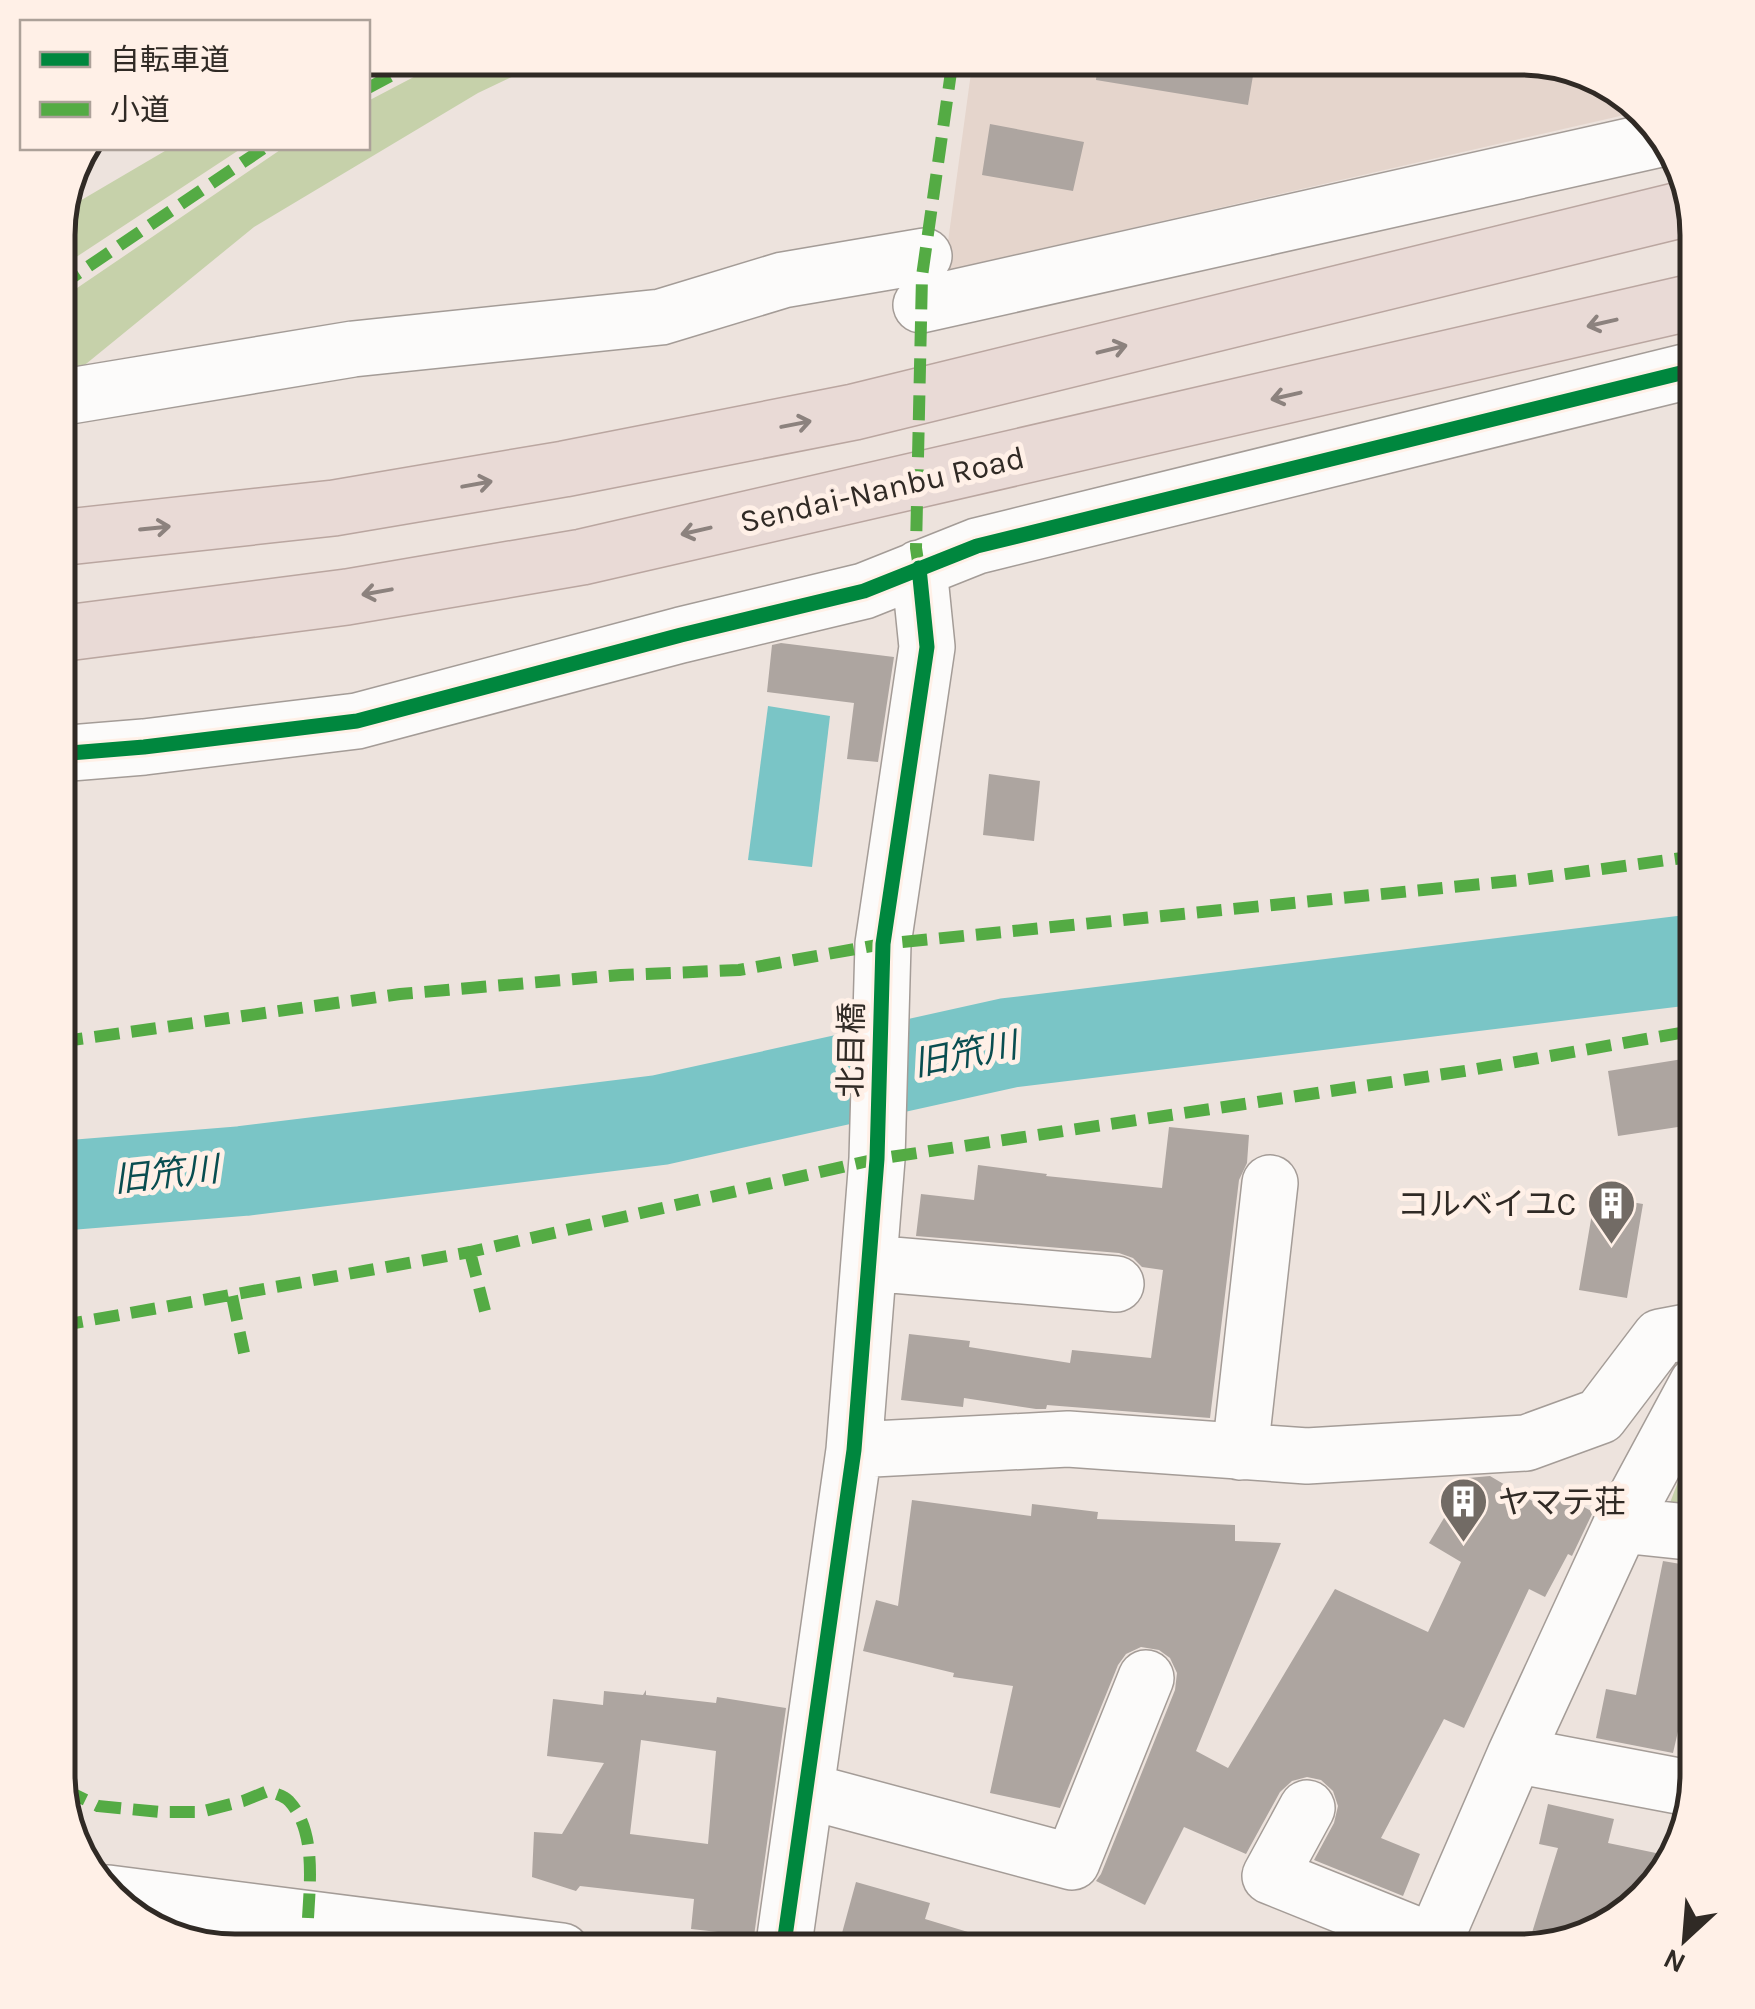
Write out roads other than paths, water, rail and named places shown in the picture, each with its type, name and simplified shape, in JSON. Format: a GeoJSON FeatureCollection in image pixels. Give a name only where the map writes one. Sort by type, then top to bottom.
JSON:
{"type":"FeatureCollection","features":[{"type":"Feature","properties":{"kind":"highway"},"geometry":{"type":"LineString","coordinates":[[75,536],[334,508],[564,469],[854,412],[1678,210]]}},
{"type":"Feature","properties":{"kind":"highway","name":"Sendai-Nanbu Road"},"geometry":{"type":"LineString","coordinates":[[75,632],[347,597],[582,557],[1680,305]]}},
{"type":"Feature","properties":{"kind":"street"},"geometry":{"type":"LineString","coordinates":[[75,395],[353,350],[662,316],[783,280],[923,280],[1649,141]]}},
{"type":"Feature","properties":{"kind":"street"},"geometry":{"type":"LineString","coordinates":[[75,753],[357,721],[680,635],[864,591],[977,546],[1680,373]]}},
{"type":"Feature","properties":{"kind":"street","name":"北目橋"},"geometry":{"type":"LineString","coordinates":[[786,1934],[854,1450],[877,1132],[883,944],[928,647],[918,568]]}},
{"type":"Feature","properties":{"kind":"street"},"geometry":{"type":"LineString","coordinates":[[1240,1452],[1238,1270],[1270,1182]]}},
{"type":"Feature","properties":{"kind":"street"},"geometry":{"type":"LineString","coordinates":[[869,1263],[1116,1284]]}},
{"type":"Feature","properties":{"kind":"street"},"geometry":{"type":"LineString","coordinates":[[854,1450],[1068,1440],[1308,1456],[1526,1442],[1600,1416],[1660,1338],[1680,1334]]}},
{"type":"Feature","properties":{"kind":"street"},"geometry":{"type":"LineString","coordinates":[[1438,1934],[1621,1525],[1680,1417]]}},
{"type":"Feature","properties":{"kind":"street"},"geometry":{"type":"LineString","coordinates":[[1621,1525],[1680,1531]]}},
{"type":"Feature","properties":{"kind":"street"},"geometry":{"type":"LineString","coordinates":[[807,1790],[1072,1862],[1146,1678]]}},
{"type":"Feature","properties":{"kind":"street"},"geometry":{"type":"LineString","coordinates":[[1515,1755],[1679,1786]]}},
{"type":"Feature","properties":{"kind":"street"},"geometry":{"type":"LineString","coordinates":[[1306,1808],[1270,1876],[1402,1934]]}},
{"type":"Feature","properties":{"kind":"street"},"geometry":{"type":"LineString","coordinates":[[132,1896],[423,1934]]}},
{"type":"Feature","properties":{"kind":"water"},"geometry":{"type":"Polygon","coordinates":[[[768,706],[830,716],[812,867],[748,860],[768,706]]]}},
{"type":"Feature","properties":{"kind":"waterway","name":"旧笊川"},"geometry":{"type":"LineString","coordinates":[[75,1185],[243,1171],[660,1120],[1008,1043],[1680,961]]}},
{"type":"Feature","properties":{"kind":"place","name":"コルベイユC"},"geometry":{"type":"Point","coordinates":[1611,1246]}},
{"type":"Feature","properties":{"kind":"place","name":"ヤマテ荘"},"geometry":{"type":"Point","coordinates":[1463,1544]}}]}
